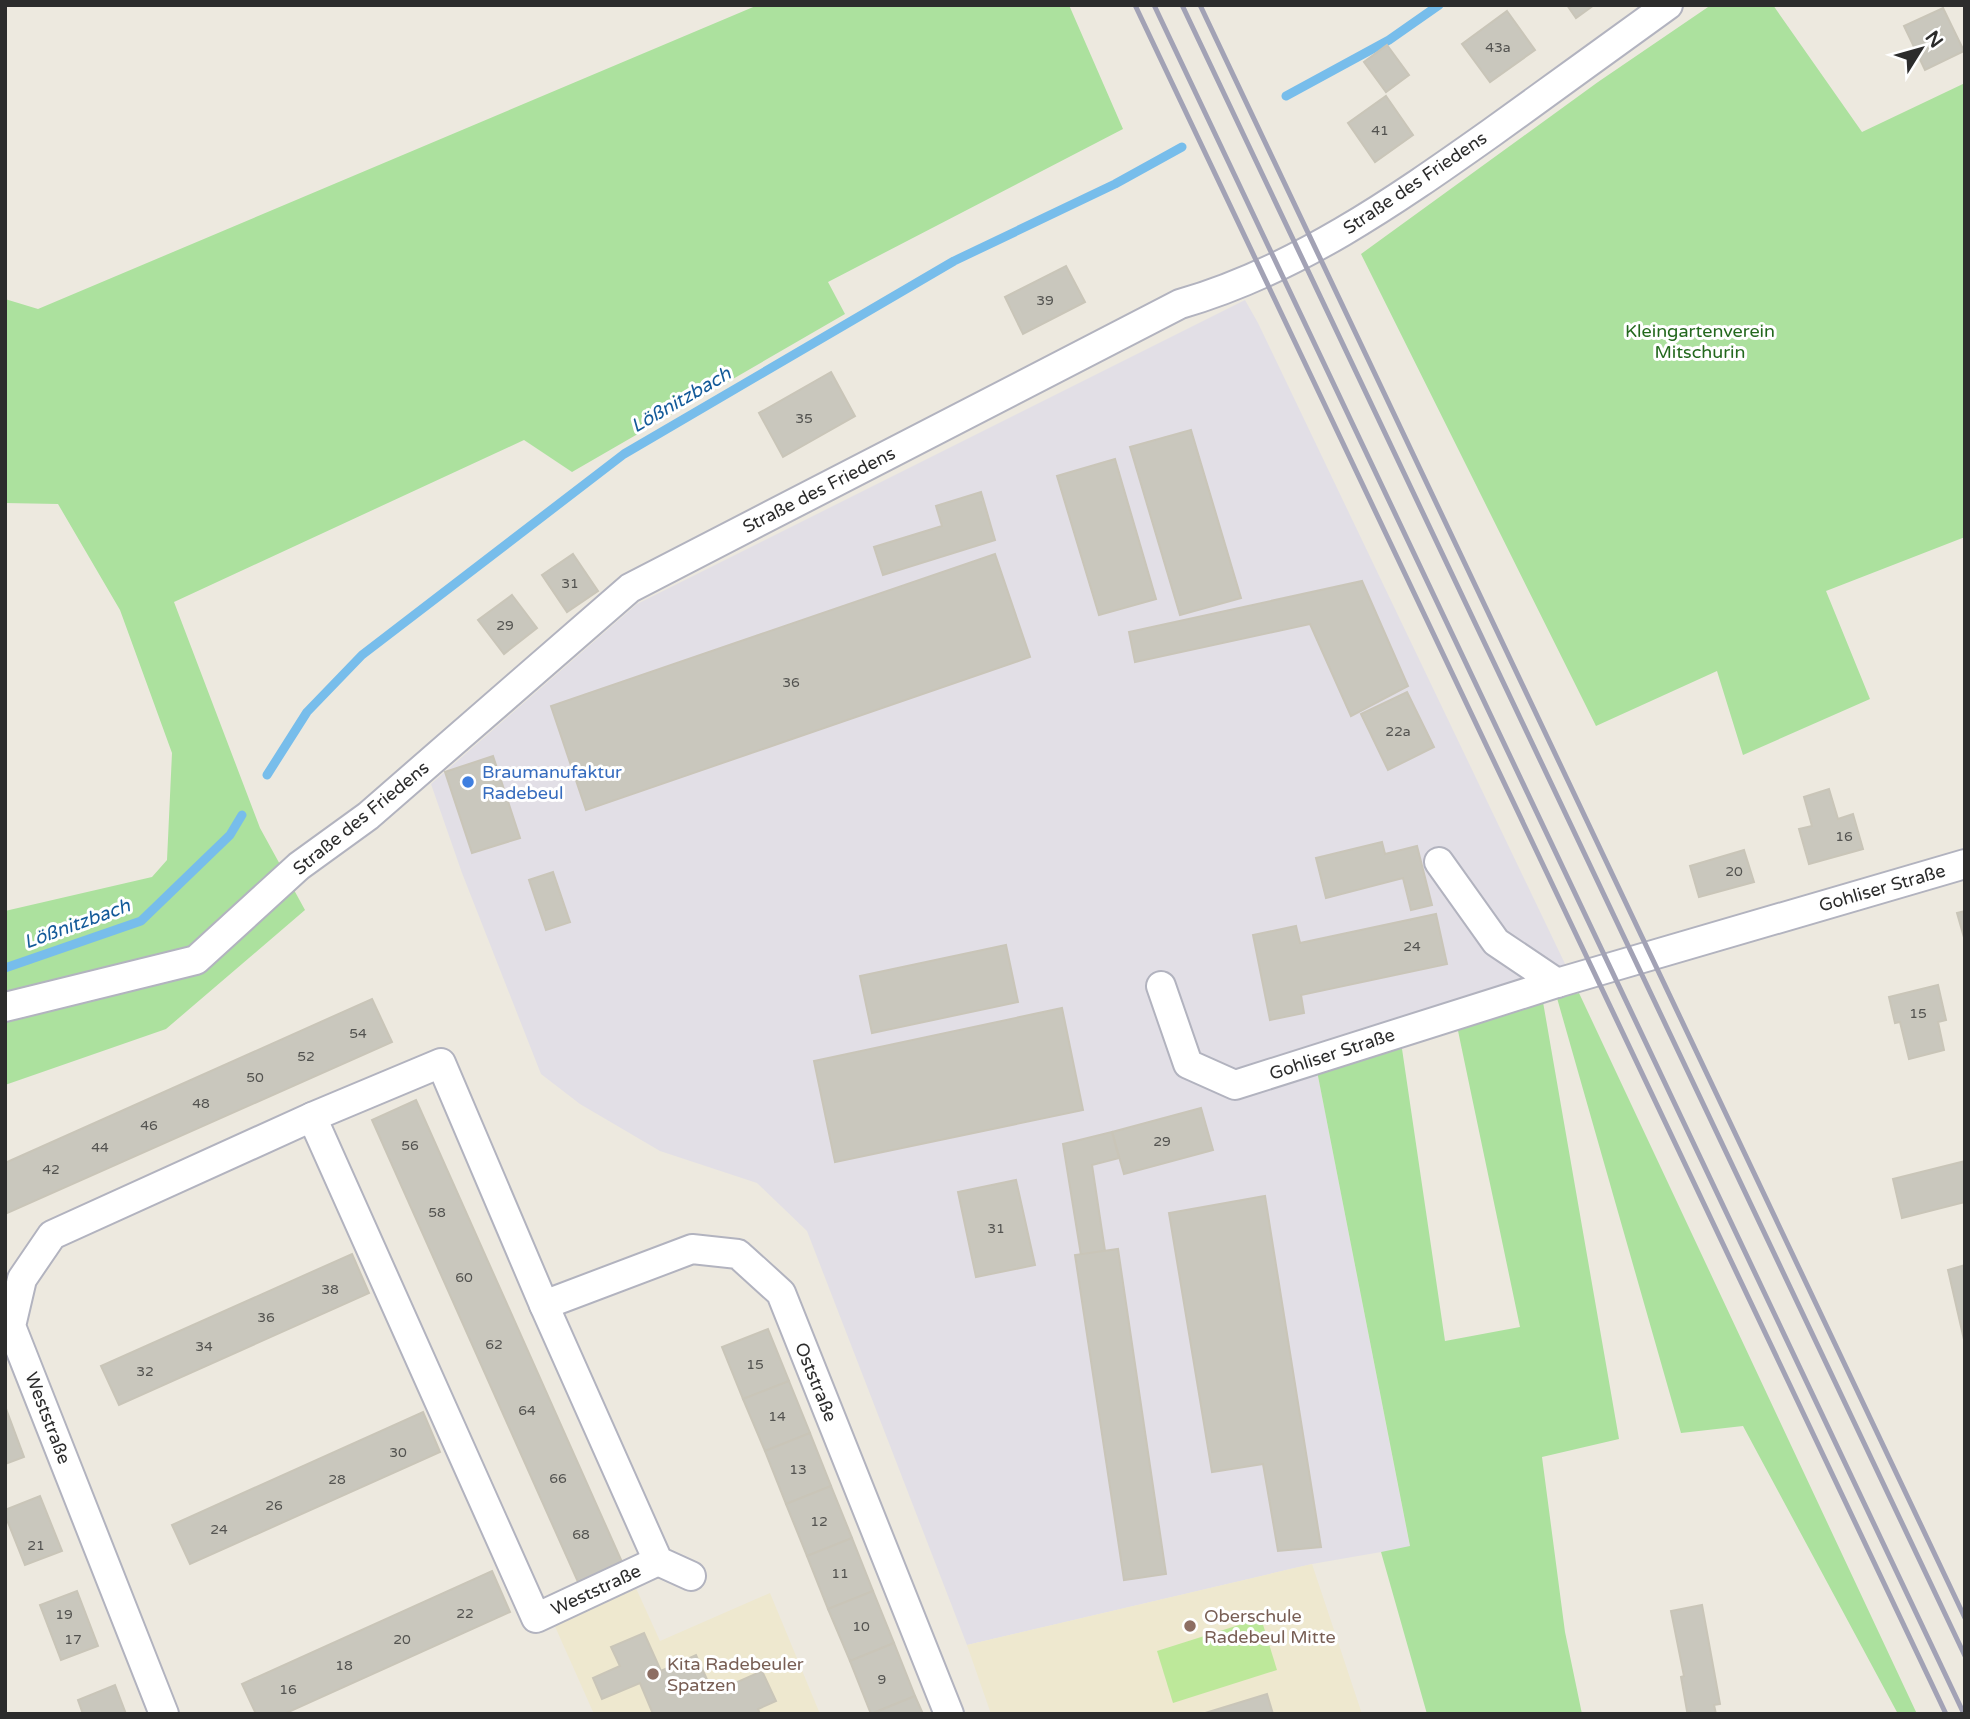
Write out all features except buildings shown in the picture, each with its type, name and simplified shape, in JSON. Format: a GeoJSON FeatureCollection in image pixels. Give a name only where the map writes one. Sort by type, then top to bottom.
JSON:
{"type":"FeatureCollection","features":[{"type":"Feature","properties":{"kind":"street","name":"Straße des Friedens"},"geometry":{"type":"LineString","coordinates":[[5,1007],[196,960],[299,866],[368,816],[630,588],[1180,304],[1224,292],[1356,226],[1668,5]]}},
{"type":"Feature","properties":{"kind":"street"},"geometry":{"type":"LineString","coordinates":[[1439,862],[1496,942],[1557,983]]}},
{"type":"Feature","properties":{"kind":"street","name":"Gohliser Straße"},"geometry":{"type":"LineString","coordinates":[[1161,986],[1188,1064],[1235,1085],[1557,983],[1965,864]]}},
{"type":"Feature","properties":{"kind":"street","name":"Weststraße"},"geometry":{"type":"LineString","coordinates":[[164,1714],[12,1326],[22,1279],[52,1235],[312,1117],[440,1063],[658,1561],[691,1576]]}},
{"type":"Feature","properties":{"kind":"street","name":"Weststraße"},"geometry":{"type":"LineString","coordinates":[[312,1117],[536,1618],[658,1561]]}},
{"type":"Feature","properties":{"kind":"street","name":"Oststraße"},"geometry":{"type":"LineString","coordinates":[[544,1305],[692,1249],[738,1254],[781,1293],[949,1714]]}},
{"type":"Feature","properties":{"kind":"shaded area"},"geometry":{"type":"Polygon","coordinates":[[[1245,300],[1579,993],[1401,1042],[1317,1071],[1410,1547],[1312,1564],[967,1645],[807,1231],[757,1183],[660,1151],[580,1104],[541,1074],[462,873],[431,784],[637,604],[1245,300]]]}},
{"type":"Feature","properties":{"kind":"shaded area","name":"Oberschule Radebeul Mitte"},"geometry":{"type":"Polygon","coordinates":[[[1312,1564],[1362,1714],[991,1714],[967,1645],[1312,1564]]]}},
{"type":"Feature","properties":{"kind":"shaded area"},"geometry":{"type":"Polygon","coordinates":[[[635,1586],[660,1641],[770,1593],[820,1714],[594,1714],[553,1622],[635,1586]]]}},
{"type":"Feature","properties":{"kind":"green space"},"geometry":{"type":"Polygon","coordinates":[[[758,5],[1069,5],[1123,129],[828,282],[845,314],[572,472],[524,440],[174,602],[260,828],[305,910],[166,1029],[5,1085],[5,911],[152,877],[167,860],[172,753],[120,610],[58,504],[5,503],[5,299],[38,309],[758,5]]]}},
{"type":"Feature","properties":{"kind":"green space","name":"Kleingartenverein Mitschurin"},"geometry":{"type":"Polygon","coordinates":[[[1711,5],[1773,5],[1862,132],[1965,83],[1965,537],[1826,591],[1870,699],[1743,755],[1717,671],[1596,726],[1361,254],[1598,82],[1711,5]]]}},
{"type":"Feature","properties":{"kind":"green space"},"geometry":{"type":"Polygon","coordinates":[[[1579,993],[1917,1714],[1898,1714],[1743,1426],[1681,1433],[1557,998],[1579,993]]]}},
{"type":"Feature","properties":{"kind":"green space"},"geometry":{"type":"Polygon","coordinates":[[[1543,1002],[1619,1439],[1542,1457],[1565,1632],[1582,1714],[1427,1714],[1381,1552],[1410,1546],[1317,1071],[1401,1042],[1445,1341],[1520,1327],[1457,1026],[1543,1002]]]}},
{"type":"Feature","properties":{"kind":"green space"},"geometry":{"type":"Polygon","coordinates":[[[1261,1618],[1277,1670],[1173,1703],[1157,1651],[1261,1618]]]}},
{"type":"Feature","properties":{"kind":"waterway","name":"Lößnitzbach"},"geometry":{"type":"LineString","coordinates":[[1286,96],[1389,40],[1439,5]]}},
{"type":"Feature","properties":{"kind":"waterway","name":"Lößnitzbach"},"geometry":{"type":"LineString","coordinates":[[267,775],[307,712],[362,655],[624,454],[954,261],[1115,184],[1182,147]]}},
{"type":"Feature","properties":{"kind":"waterway","name":"Lößnitzbach"},"geometry":{"type":"LineString","coordinates":[[5,968],[141,921],[230,835],[242,815]]}},
{"type":"Feature","properties":{"kind":"railway"},"geometry":{"type":"LineString","coordinates":[[1135,5],[1946,1714]]}},
{"type":"Feature","properties":{"kind":"railway"},"geometry":{"type":"LineString","coordinates":[[1154,5],[1964,1714]]}},
{"type":"Feature","properties":{"kind":"railway"},"geometry":{"type":"LineString","coordinates":[[1182,5],[1965,1656]]}},
{"type":"Feature","properties":{"kind":"railway"},"geometry":{"type":"LineString","coordinates":[[1200,5],[1965,1618]]}},
{"type":"Feature","properties":{"kind":"place","name":"Braumanufaktur Radebeul"},"geometry":{"type":"Point","coordinates":[468,782]}},
{"type":"Feature","properties":{"kind":"place","name":"Oberschule Radebeul Mitte"},"geometry":{"type":"Point","coordinates":[1190,1626]}},
{"type":"Feature","properties":{"kind":"place","name":"Kita Radebeuler Spatzen"},"geometry":{"type":"Point","coordinates":[653,1674]}}]}
